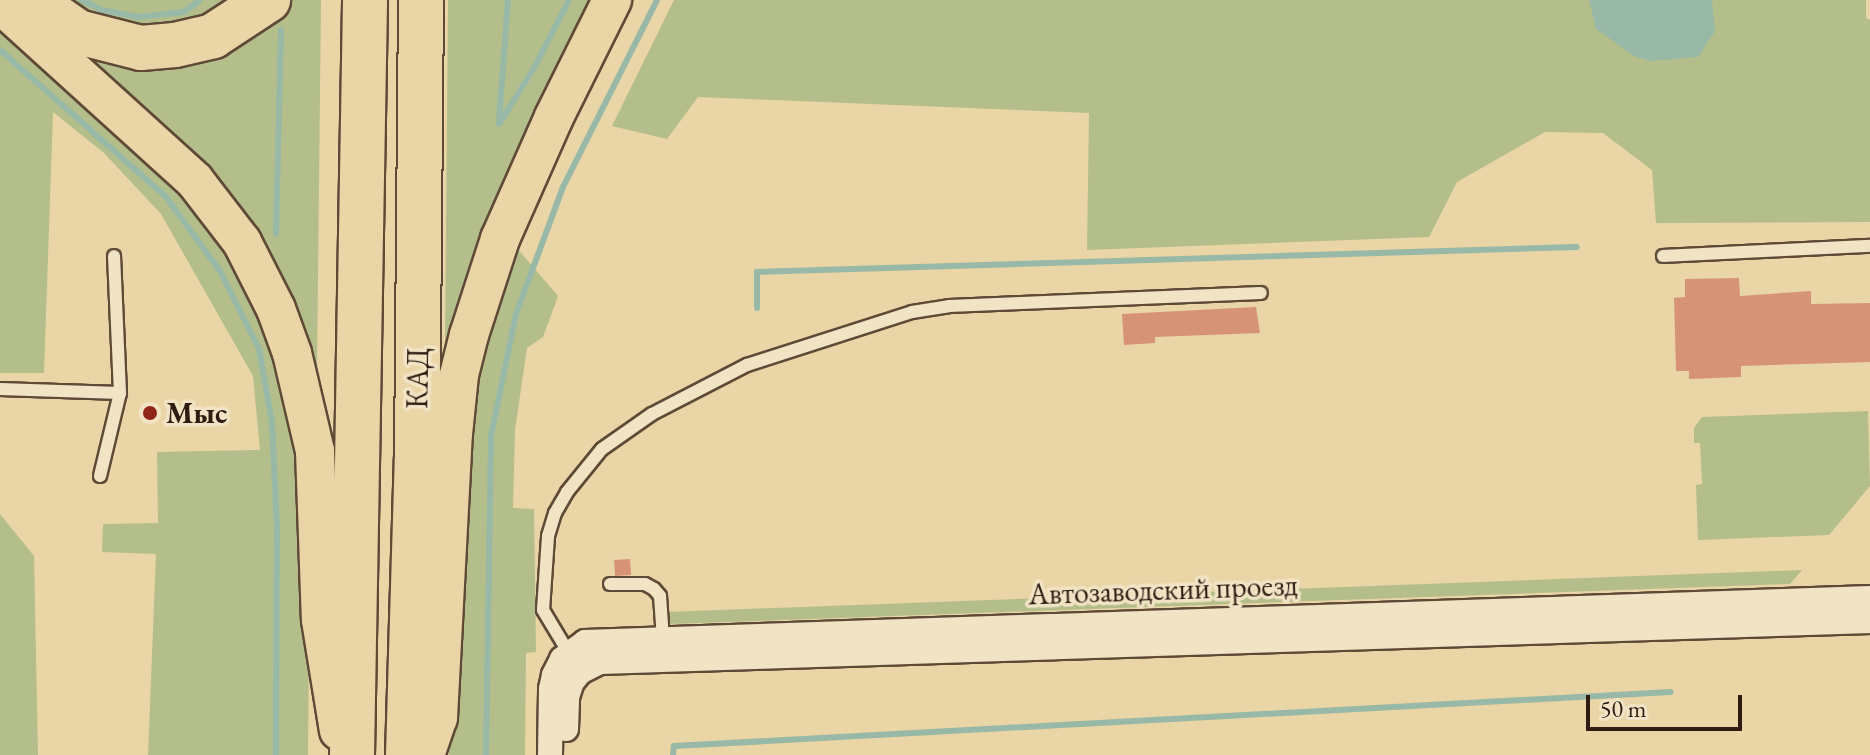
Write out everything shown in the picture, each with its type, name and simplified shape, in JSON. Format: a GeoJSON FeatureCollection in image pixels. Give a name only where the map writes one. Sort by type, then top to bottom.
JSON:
{"type":"FeatureCollection","features":[{"type":"Feature","properties":{"kind":"highway"},"geometry":{"type":"LineString","coordinates":[[32,0],[78,32],[141,48],[175,45],[213,36],[268,0]]}},
{"type":"Feature","properties":{"kind":"highway","name":"КАД"},"geometry":{"type":"LineString","coordinates":[[352,755],[365,0]]}},
{"type":"Feature","properties":{"kind":"highway","name":"КАД"},"geometry":{"type":"LineString","coordinates":[[408,755],[417,458],[421,0]]}},
{"type":"Feature","properties":{"kind":"main road"},"geometry":{"type":"LineString","coordinates":[[425,755],[438,718],[453,434],[462,361],[500,239],[554,117],[612,0]]}},
{"type":"Feature","properties":{"kind":"main road"},"geometry":{"type":"LineString","coordinates":[[0,4],[195,181],[242,242],[276,309],[308,414],[315,451],[321,620],[343,755]]}},
{"type":"Feature","properties":{"kind":"street","name":"Автозаводский проезд"},"geometry":{"type":"LineString","coordinates":[[1870,598],[585,642],[574,662],[1870,621]]}},
{"type":"Feature","properties":{"kind":"street"},"geometry":{"type":"LineString","coordinates":[[550,755],[551,689],[562,659],[574,662],[567,697],[566,755]]}},
{"type":"Feature","properties":{"kind":"lane"},"geometry":{"type":"LineString","coordinates":[[1663,256],[1870,246]]}},
{"type":"Feature","properties":{"kind":"lane"},"geometry":{"type":"LineString","coordinates":[[100,476],[120,393],[114,256]]}},
{"type":"Feature","properties":{"kind":"lane"},"geometry":{"type":"LineString","coordinates":[[574,662],[543,610],[546,548],[555,513],[567,492],[602,449],[652,414],[747,365],[912,312],[949,306],[1261,293]]}},
{"type":"Feature","properties":{"kind":"lane"},"geometry":{"type":"LineString","coordinates":[[0,389],[120,393]]}},
{"type":"Feature","properties":{"kind":"lane"},"geometry":{"type":"LineString","coordinates":[[610,584],[645,584],[654,589],[660,596],[663,639]]}},
{"type":"Feature","properties":{"kind":"green space"},"geometry":{"type":"Polygon","coordinates":[[[57,0],[244,0],[195,25],[141,32],[92,19],[57,0]]]}},
{"type":"Feature","properties":{"kind":"green space"},"geometry":{"type":"Polygon","coordinates":[[[285,0],[321,0],[317,372],[311,372],[277,277],[72,45],[285,0]]]}},
{"type":"Feature","properties":{"kind":"green space"},"geometry":{"type":"Polygon","coordinates":[[[448,0],[593,0],[476,253],[450,342],[445,342],[448,0]]]}},
{"type":"Feature","properties":{"kind":"green space"},"geometry":{"type":"Polygon","coordinates":[[[674,0],[1866,0],[1866,18],[1870,20],[1870,222],[1656,223],[1652,170],[1603,133],[1545,132],[1457,182],[1429,237],[1087,250],[1089,113],[698,97],[667,139],[612,126],[674,0]]]}},
{"type":"Feature","properties":{"kind":"green space"},"geometry":{"type":"Polygon","coordinates":[[[0,27],[23,52],[136,141],[225,240],[288,378],[310,528],[308,755],[148,755],[156,554],[102,552],[103,524],[158,523],[157,452],[260,450],[253,376],[161,214],[104,153],[53,112],[44,373],[0,373],[0,27]]]}},
{"type":"Feature","properties":{"kind":"green space"},"geometry":{"type":"Polygon","coordinates":[[[510,240],[558,296],[543,337],[527,348],[515,430],[513,508],[534,509],[536,652],[526,653],[525,755],[449,755],[459,475],[467,406],[510,240]]]}},
{"type":"Feature","properties":{"kind":"green space"},"geometry":{"type":"Polygon","coordinates":[[[1868,411],[1870,486],[1829,535],[1698,540],[1696,485],[1702,484],[1700,443],[1694,443],[1694,428],[1702,417],[1868,411]]]}},
{"type":"Feature","properties":{"kind":"green space"},"geometry":{"type":"Polygon","coordinates":[[[0,514],[34,556],[38,755],[0,755],[0,514]]]}},
{"type":"Feature","properties":{"kind":"green space"},"geometry":{"type":"Polygon","coordinates":[[[1802,570],[1790,584],[671,624],[666,620],[665,612],[1802,570]]]}},
{"type":"Feature","properties":{"kind":"shaded area"},"geometry":{"type":"Polygon","coordinates":[[[1589,0],[1712,0],[1715,31],[1698,57],[1650,61],[1634,56],[1596,29],[1589,0]]]}},
{"type":"Feature","properties":{"kind":"building"},"geometry":{"type":"Polygon","coordinates":[[[1739,278],[1740,296],[1811,291],[1811,304],[1870,303],[1870,362],[1741,366],[1741,377],[1689,379],[1689,371],[1676,371],[1674,298],[1685,297],[1685,279],[1739,278]]]}},
{"type":"Feature","properties":{"kind":"building"},"geometry":{"type":"Polygon","coordinates":[[[1256,307],[1260,333],[1155,337],[1155,343],[1124,345],[1122,314],[1256,307]]]}},
{"type":"Feature","properties":{"kind":"building"},"geometry":{"type":"Polygon","coordinates":[[[630,559],[631,575],[615,576],[614,560],[630,559]]]}},
{"type":"Feature","properties":{"kind":"waterway"},"geometry":{"type":"LineString","coordinates":[[81,0],[102,10],[138,17],[184,12],[200,0]]}},
{"type":"Feature","properties":{"kind":"waterway"},"geometry":{"type":"LineString","coordinates":[[508,0],[499,124],[534,68],[569,0]]}},
{"type":"Feature","properties":{"kind":"waterway"},"geometry":{"type":"LineString","coordinates":[[486,755],[491,436],[516,314],[563,187],[657,0]]}},
{"type":"Feature","properties":{"kind":"waterway"},"geometry":{"type":"LineString","coordinates":[[276,234],[281,30]]}},
{"type":"Feature","properties":{"kind":"waterway"},"geometry":{"type":"LineString","coordinates":[[0,50],[166,197],[220,271],[259,349],[272,422],[277,530],[276,755]]}},
{"type":"Feature","properties":{"kind":"waterway"},"geometry":{"type":"LineString","coordinates":[[757,308],[757,272],[1577,247]]}},
{"type":"Feature","properties":{"kind":"waterway"},"geometry":{"type":"LineString","coordinates":[[673,755],[674,746],[1671,692]]}},
{"type":"Feature","properties":{"kind":"place","name":"Мыс"},"geometry":{"type":"Point","coordinates":[150,413]}}]}
